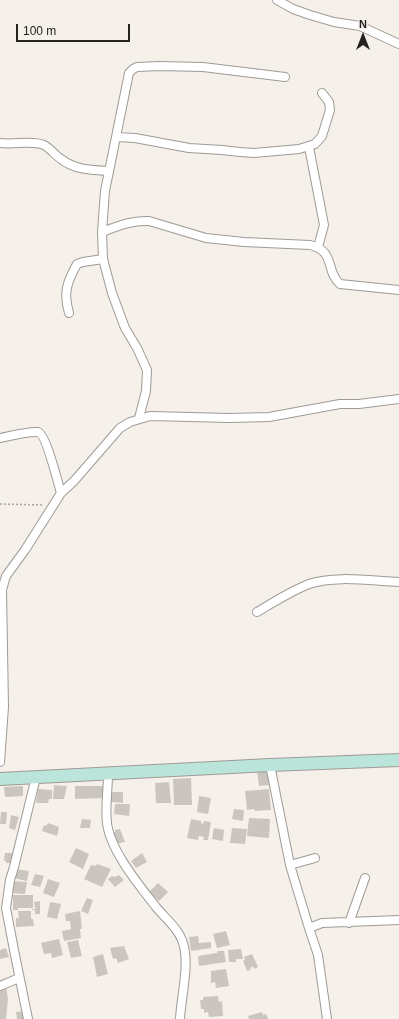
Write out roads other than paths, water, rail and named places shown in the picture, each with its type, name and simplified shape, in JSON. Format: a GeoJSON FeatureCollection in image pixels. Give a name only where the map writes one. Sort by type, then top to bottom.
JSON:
{"type":"FeatureCollection","features":[{"type":"Feature","properties":{"kind":"street"},"geometry":{"type":"LineString","coordinates":[[277,0],[310,16],[360,26],[399,44]]}},
{"type":"Feature","properties":{"kind":"street"},"geometry":{"type":"LineString","coordinates":[[139,418],[146,391],[147,370],[137,348],[125,328],[112,293],[103,259],[102,232],[102,214],[109,171],[129,73],[137,67],[159,66],[203,67],[286,76]]}},
{"type":"Feature","properties":{"kind":"street"},"geometry":{"type":"LineString","coordinates":[[117,137],[134,138],[189,148],[240,152],[268,152],[309,147],[315,144],[322,136],[330,110],[329,102],[322,93]]}},
{"type":"Feature","properties":{"kind":"street"},"geometry":{"type":"LineString","coordinates":[[0,143],[35,143],[45,146],[61,160],[76,168],[109,171]]}},
{"type":"Feature","properties":{"kind":"street"},"geometry":{"type":"LineString","coordinates":[[309,147],[324,226],[318,247]]}},
{"type":"Feature","properties":{"kind":"street"},"geometry":{"type":"LineString","coordinates":[[102,232],[132,221],[149,221],[206,238],[318,247],[325,252],[336,280],[340,284],[399,290]]}},
{"type":"Feature","properties":{"kind":"street"},"geometry":{"type":"LineString","coordinates":[[69,313],[65,295],[77,264],[103,259]]}},
{"type":"Feature","properties":{"kind":"street"},"geometry":{"type":"LineString","coordinates":[[0,762],[4,706],[2,590],[6,576],[61,493],[74,481],[120,428],[139,418],[150,416],[229,418],[269,417],[340,404],[359,404],[399,399]]}},
{"type":"Feature","properties":{"kind":"street"},"geometry":{"type":"LineString","coordinates":[[0,438],[32,432],[38,432],[41,434],[48,448],[61,493]]}},
{"type":"Feature","properties":{"kind":"street"},"geometry":{"type":"LineString","coordinates":[[257,612],[310,584],[330,580],[399,582]]}},
{"type":"Feature","properties":{"kind":"street"},"geometry":{"type":"LineString","coordinates":[[0,779],[399,760]]}},
{"type":"Feature","properties":{"kind":"street"},"geometry":{"type":"LineString","coordinates":[[270,765],[290,865],[318,955],[327,1019]]}},
{"type":"Feature","properties":{"kind":"street"},"geometry":{"type":"LineString","coordinates":[[108,774],[107,822],[110,837],[115,850],[143,891],[173,926],[184,943],[186,965],[180,1019]]}},
{"type":"Feature","properties":{"kind":"street"},"geometry":{"type":"LineString","coordinates":[[28,1019],[6,908],[10,880],[36,777]]}},
{"type":"Feature","properties":{"kind":"street"},"geometry":{"type":"LineString","coordinates":[[290,865],[315,858]]}},
{"type":"Feature","properties":{"kind":"street"},"geometry":{"type":"LineString","coordinates":[[349,923],[365,878]]}},
{"type":"Feature","properties":{"kind":"street"},"geometry":{"type":"LineString","coordinates":[[309,928],[322,923],[399,920]]}},
{"type":"Feature","properties":{"kind":"street"},"geometry":{"type":"LineString","coordinates":[[0,986],[19,978]]}}]}
